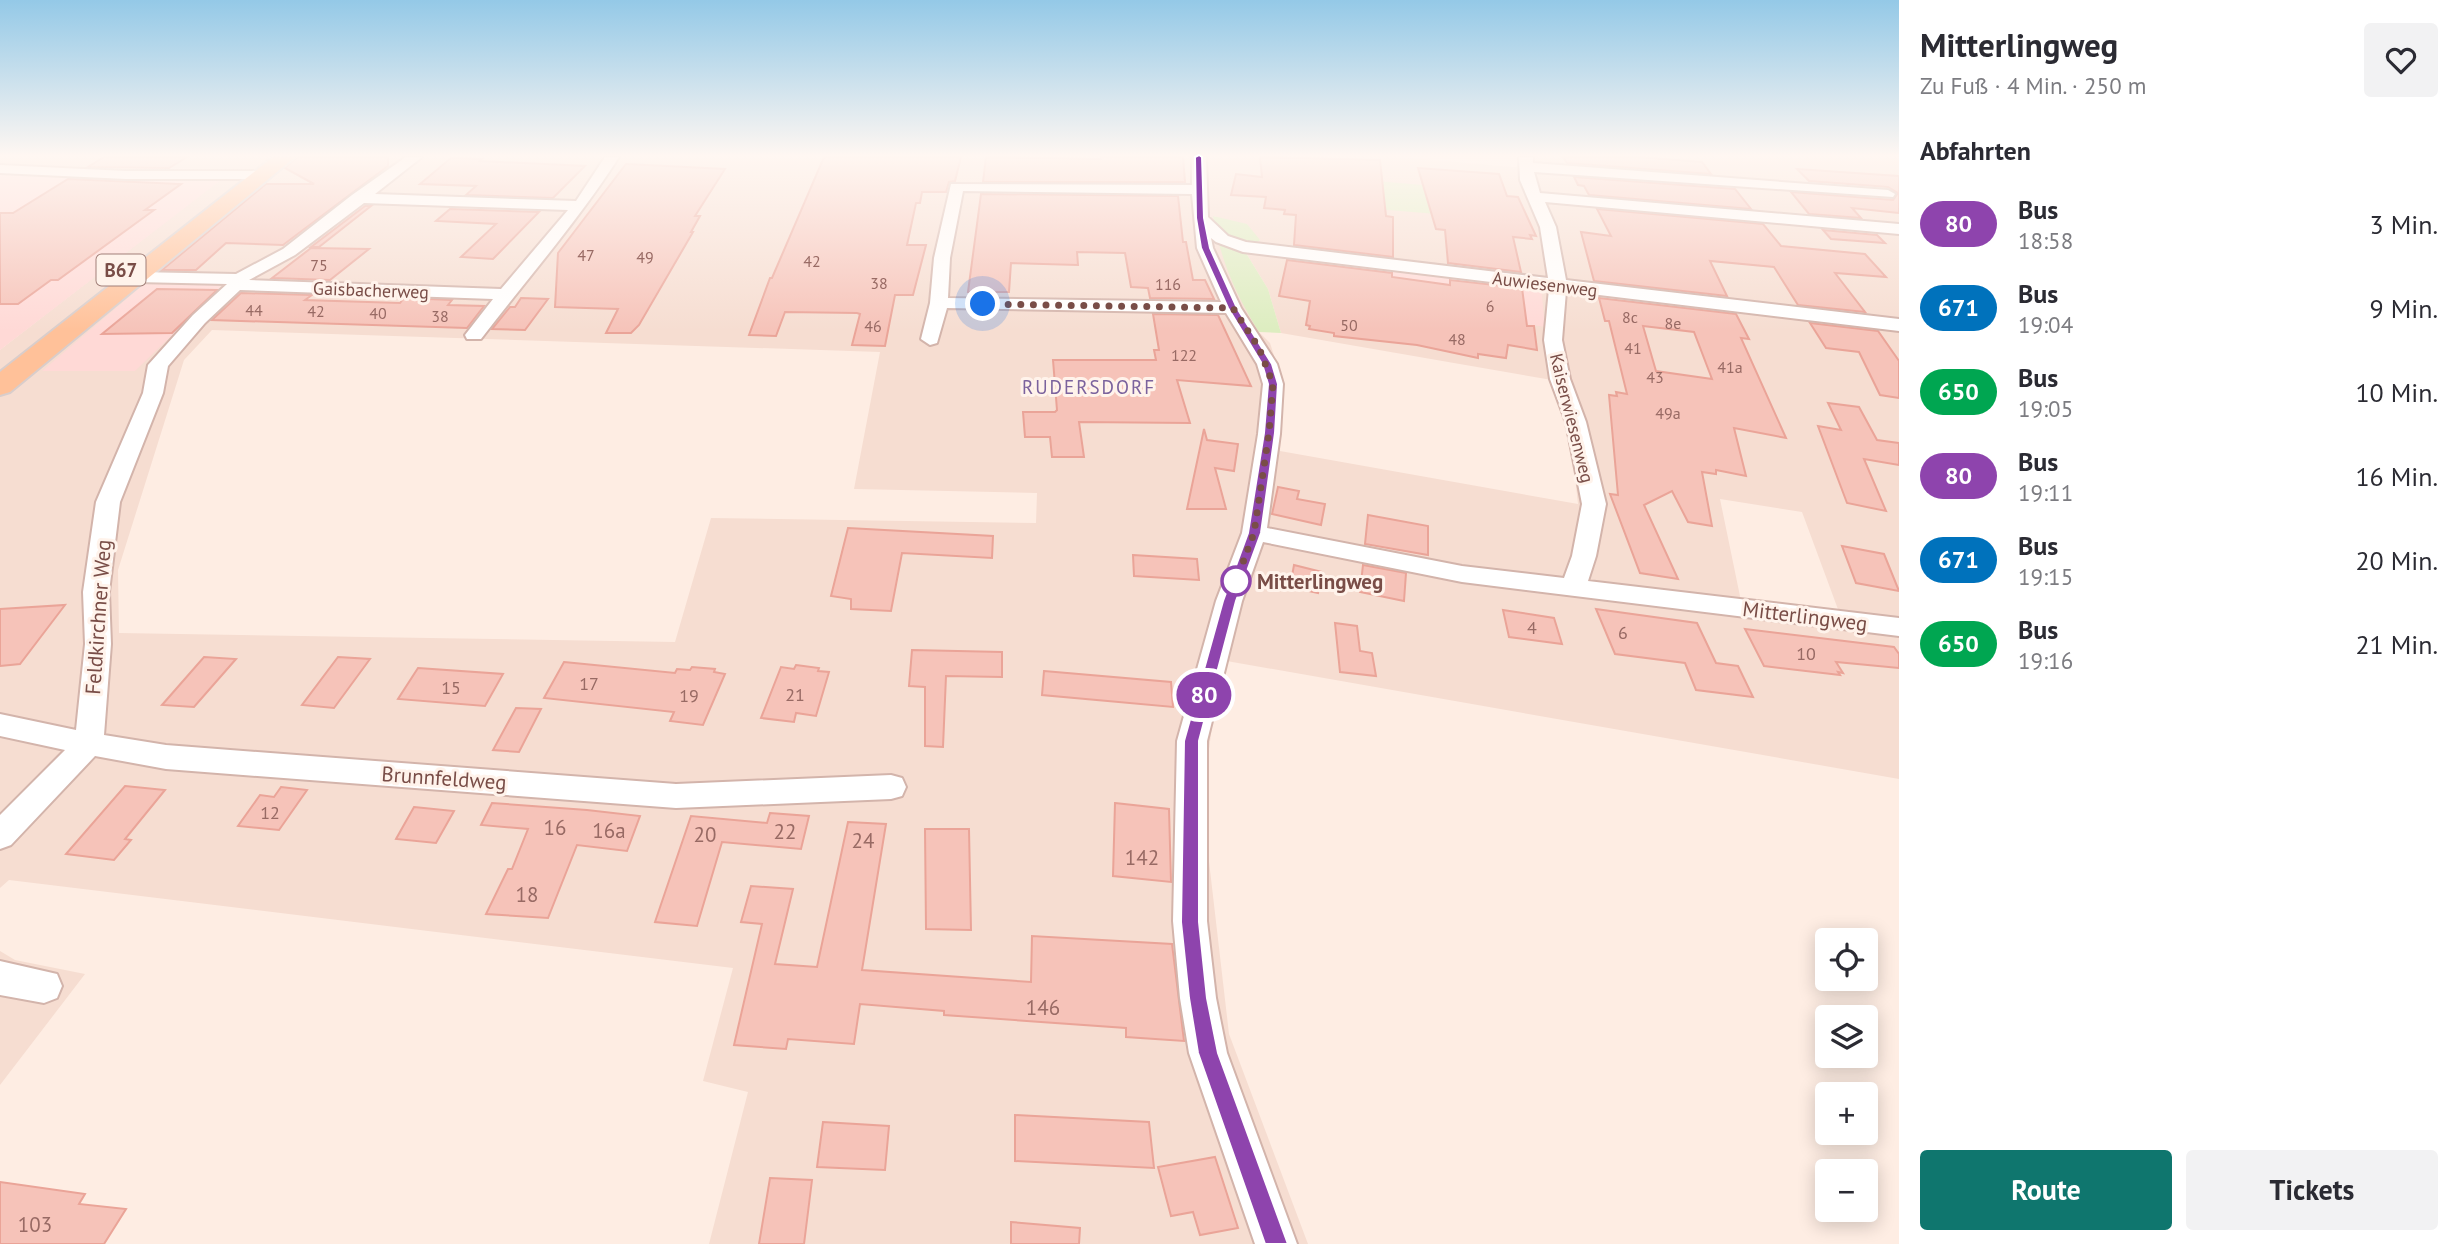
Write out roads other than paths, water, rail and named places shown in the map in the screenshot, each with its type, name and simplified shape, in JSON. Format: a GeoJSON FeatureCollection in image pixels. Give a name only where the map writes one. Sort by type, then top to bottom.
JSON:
{"type":"FeatureCollection","features":[{"type":"Feature","properties":{"kind":"main road","name":"B67"},"geometry":{"type":"LineString","coordinates":[[0,364],[196,215]]}},
{"type":"Feature","properties":{"kind":"main road","name":"B67"},"geometry":{"type":"LineString","coordinates":[[0,386],[136,277],[205,215]]}},
{"type":"Feature","properties":{"kind":"street","name":"Feldkirchner Weg"},"geometry":{"type":"LineString","coordinates":[[89,744],[99,644],[96,592],[108,502],[153,393],[159,365],[199,319],[238,282],[289,252],[336,215]]}},
{"type":"Feature","properties":{"kind":"street"},"geometry":{"type":"LineString","coordinates":[[474,335],[572,215]]}},
{"type":"Feature","properties":{"kind":"street"},"geometry":{"type":"LineString","coordinates":[[930,339],[939,303],[942,258],[950,215]]}},
{"type":"Feature","properties":{"kind":"street"},"geometry":{"type":"LineString","coordinates":[[1201,215],[1205,248],[1233,308],[1259,348],[1273,384],[1269,433],[1254,533],[1229,601],[1192,741],[1190,922],[1198,998],[1208,1053],[1276,1244]]}},
{"type":"Feature","properties":{"kind":"street","name":"Auwiesenweg"},"geometry":{"type":"LineString","coordinates":[[1207,215],[1223,239],[1243,247],[1899,325]]}},
{"type":"Feature","properties":{"kind":"street","name":"Kaiserwiesenweg"},"geometry":{"type":"LineString","coordinates":[[1542,215],[1548,227],[1558,286],[1553,340],[1560,379],[1576,422],[1594,504],[1584,556],[1573,588]]}},
{"type":"Feature","properties":{"kind":"street"},"geometry":{"type":"LineString","coordinates":[[1740,215],[1899,229]]}},
{"type":"Feature","properties":{"kind":"street","name":"Feldkirchner Weg"},"geometry":{"type":"LineString","coordinates":[[136,277],[238,282]]}},
{"type":"Feature","properties":{"kind":"street","name":"Gaisbacherweg"},"geometry":{"type":"LineString","coordinates":[[238,282],[506,294]]}},
{"type":"Feature","properties":{"kind":"street"},"geometry":{"type":"LineString","coordinates":[[939,303],[1233,308]]}},
{"type":"Feature","properties":{"kind":"street","name":"Mitterlingweg"},"geometry":{"type":"LineString","coordinates":[[1254,533],[1462,574],[1899,627]]}},
{"type":"Feature","properties":{"kind":"street","name":"Brunnfeldweg"},"geometry":{"type":"LineString","coordinates":[[0,725],[166,757],[676,796],[891,787]]}},
{"type":"Feature","properties":{"kind":"street"},"geometry":{"type":"LineString","coordinates":[[0,836],[89,744]]}},
{"type":"Feature","properties":{"kind":"street"},"geometry":{"type":"LineString","coordinates":[[0,978],[44,986]]}},
{"type":"Feature","properties":{"kind":"place","name":"Mitterlingweg"},"geometry":{"type":"Point","coordinates":[1236,581]}},
{"type":"Feature","properties":{"kind":"district","name":"RUDERSDORF"},"geometry":{"type":"Point","coordinates":[1089,387]}}]}
